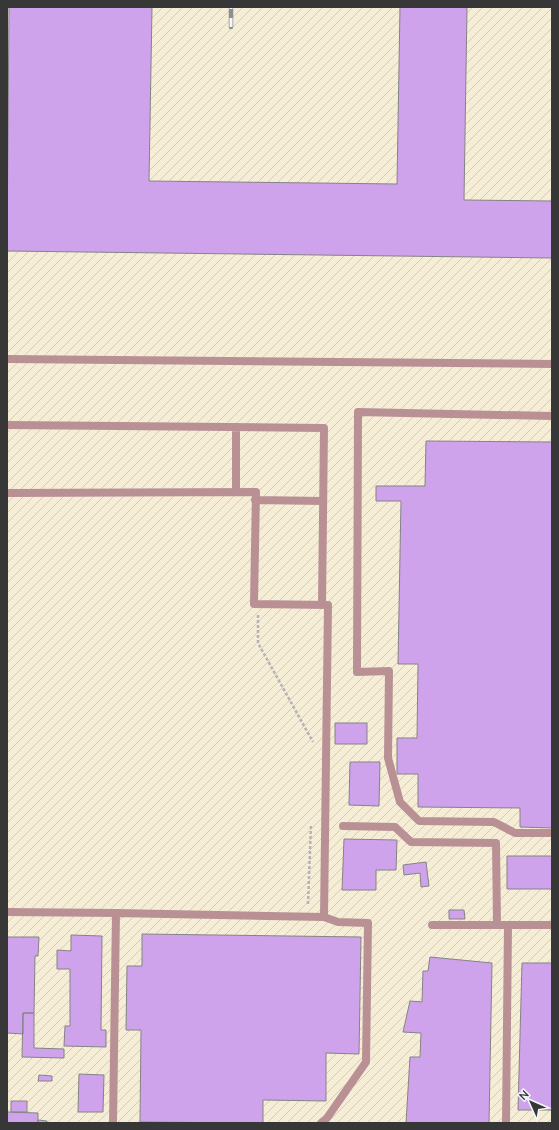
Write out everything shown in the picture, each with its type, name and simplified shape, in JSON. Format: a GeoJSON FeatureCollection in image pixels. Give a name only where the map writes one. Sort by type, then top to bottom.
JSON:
{"type":"FeatureCollection","features":[{"type":"Feature","properties":{"kind":"lane"},"geometry":{"type":"LineString","coordinates":[[7,359],[552,364]]}},
{"type":"Feature","properties":{"kind":"lane"},"geometry":{"type":"LineString","coordinates":[[552,416],[358,412],[357,648],[357,672],[389,672],[388,758],[400,802],[419,821],[494,822],[515,833],[552,833]]}},
{"type":"Feature","properties":{"kind":"lane"},"geometry":{"type":"LineString","coordinates":[[7,425],[324,428],[322,605]]}},
{"type":"Feature","properties":{"kind":"lane"},"geometry":{"type":"LineString","coordinates":[[236,427],[236,492]]}},
{"type":"Feature","properties":{"kind":"lane"},"geometry":{"type":"LineString","coordinates":[[7,493],[256,492],[254,604],[328,605],[324,917]]}},
{"type":"Feature","properties":{"kind":"lane"},"geometry":{"type":"LineString","coordinates":[[255,500],[323,501]]}},
{"type":"Feature","properties":{"kind":"lane"},"geometry":{"type":"LineString","coordinates":[[343,826],[395,827],[411,842],[496,843],[497,925]]}},
{"type":"Feature","properties":{"kind":"lane"},"geometry":{"type":"LineString","coordinates":[[7,912],[308,916],[324,917],[338,922],[368,923],[366,1062],[321,1123]]}},
{"type":"Feature","properties":{"kind":"lane"},"geometry":{"type":"LineString","coordinates":[[114,1123],[116,913]]}},
{"type":"Feature","properties":{"kind":"lane"},"geometry":{"type":"LineString","coordinates":[[432,925],[552,925]]}},
{"type":"Feature","properties":{"kind":"lane"},"geometry":{"type":"LineString","coordinates":[[506,1123],[508,925]]}},
{"type":"Feature","properties":{"kind":"path"},"geometry":{"type":"LineString","coordinates":[[259,604],[258,643],[313,743]]}},
{"type":"Feature","properties":{"kind":"path"},"geometry":{"type":"LineString","coordinates":[[308,916],[311,822]]}},
{"type":"Feature","properties":{"kind":"shaded area"},"geometry":{"type":"Polygon","coordinates":[[[7,7],[552,7],[552,1123],[7,1123],[7,7]]]}},
{"type":"Feature","properties":{"kind":"building"},"geometry":{"type":"Polygon","coordinates":[[[9,7],[152,7],[149,181],[397,184],[400,7],[467,7],[464,200],[552,201],[552,258],[7,251],[9,7]]]}},
{"type":"Feature","properties":{"kind":"building"},"geometry":{"type":"Polygon","coordinates":[[[426,441],[552,442],[552,828],[520,827],[520,808],[418,807],[418,774],[397,774],[397,738],[417,738],[418,664],[398,664],[401,501],[376,501],[376,486],[425,486],[426,441]]]}},
{"type":"Feature","properties":{"kind":"building"},"geometry":{"type":"Polygon","coordinates":[[[335,723],[367,723],[367,744],[335,744],[335,723]]]}},
{"type":"Feature","properties":{"kind":"building"},"geometry":{"type":"Polygon","coordinates":[[[350,762],[380,762],[379,806],[349,805],[350,762]]]}},
{"type":"Feature","properties":{"kind":"building"},"geometry":{"type":"Polygon","coordinates":[[[344,839],[397,840],[396,870],[376,870],[376,890],[342,890],[344,839]]]}},
{"type":"Feature","properties":{"kind":"building"},"geometry":{"type":"Polygon","coordinates":[[[507,856],[552,856],[552,889],[507,889],[507,856]]]}},
{"type":"Feature","properties":{"kind":"building"},"geometry":{"type":"Polygon","coordinates":[[[426,862],[429,886],[421,887],[420,873],[404,875],[403,865],[426,862]]]}},
{"type":"Feature","properties":{"kind":"building"},"geometry":{"type":"Polygon","coordinates":[[[449,910],[464,910],[465,919],[449,919],[449,910]]]}},
{"type":"Feature","properties":{"kind":"building"},"geometry":{"type":"Polygon","coordinates":[[[142,934],[361,937],[359,1054],[326,1053],[326,1101],[263,1100],[263,1123],[140,1122],[141,1030],[126,1030],[127,966],[142,966],[142,934]]]}},
{"type":"Feature","properties":{"kind":"building"},"geometry":{"type":"Polygon","coordinates":[[[71,935],[102,936],[101,1030],[106,1030],[106,1047],[64,1046],[65,1026],[70,1026],[70,969],[57,969],[57,950],[71,951],[71,935]]]}},
{"type":"Feature","properties":{"kind":"building"},"geometry":{"type":"Polygon","coordinates":[[[7,937],[39,937],[38,956],[35,956],[34,1013],[23,1013],[23,1034],[7,1033],[7,937]]]}},
{"type":"Feature","properties":{"kind":"building"},"geometry":{"type":"Polygon","coordinates":[[[430,957],[492,963],[489,1123],[406,1123],[410,1057],[420,1057],[421,1033],[403,1032],[410,1001],[422,1002],[423,971],[428,971],[430,957]]]}},
{"type":"Feature","properties":{"kind":"building"},"geometry":{"type":"Polygon","coordinates":[[[522,963],[552,963],[552,1110],[518,1110],[522,963]]]}},
{"type":"Feature","properties":{"kind":"building"},"geometry":{"type":"Polygon","coordinates":[[[23,1013],[34,1013],[34,1048],[64,1049],[64,1058],[22,1057],[23,1013]]]}},
{"type":"Feature","properties":{"kind":"building"},"geometry":{"type":"Polygon","coordinates":[[[79,1074],[104,1075],[103,1112],[78,1112],[79,1074]]]}},
{"type":"Feature","properties":{"kind":"building"},"geometry":{"type":"Polygon","coordinates":[[[39,1075],[52,1076],[52,1081],[38,1081],[39,1075]]]}},
{"type":"Feature","properties":{"kind":"building"},"geometry":{"type":"Polygon","coordinates":[[[11,1101],[27,1101],[27,1112],[11,1112],[11,1101]]]}},
{"type":"Feature","properties":{"kind":"building"},"geometry":{"type":"Polygon","coordinates":[[[7,1112],[38,1113],[38,1123],[7,1123],[7,1112]]]}},
{"type":"Feature","properties":{"kind":"building"},"geometry":{"type":"Polygon","coordinates":[[[38,1120],[47,1121],[47,1123],[38,1123],[38,1120]]]}},
{"type":"Feature","properties":{"kind":"railway"},"geometry":{"type":"LineString","coordinates":[[231,7],[231,27]]}}]}
